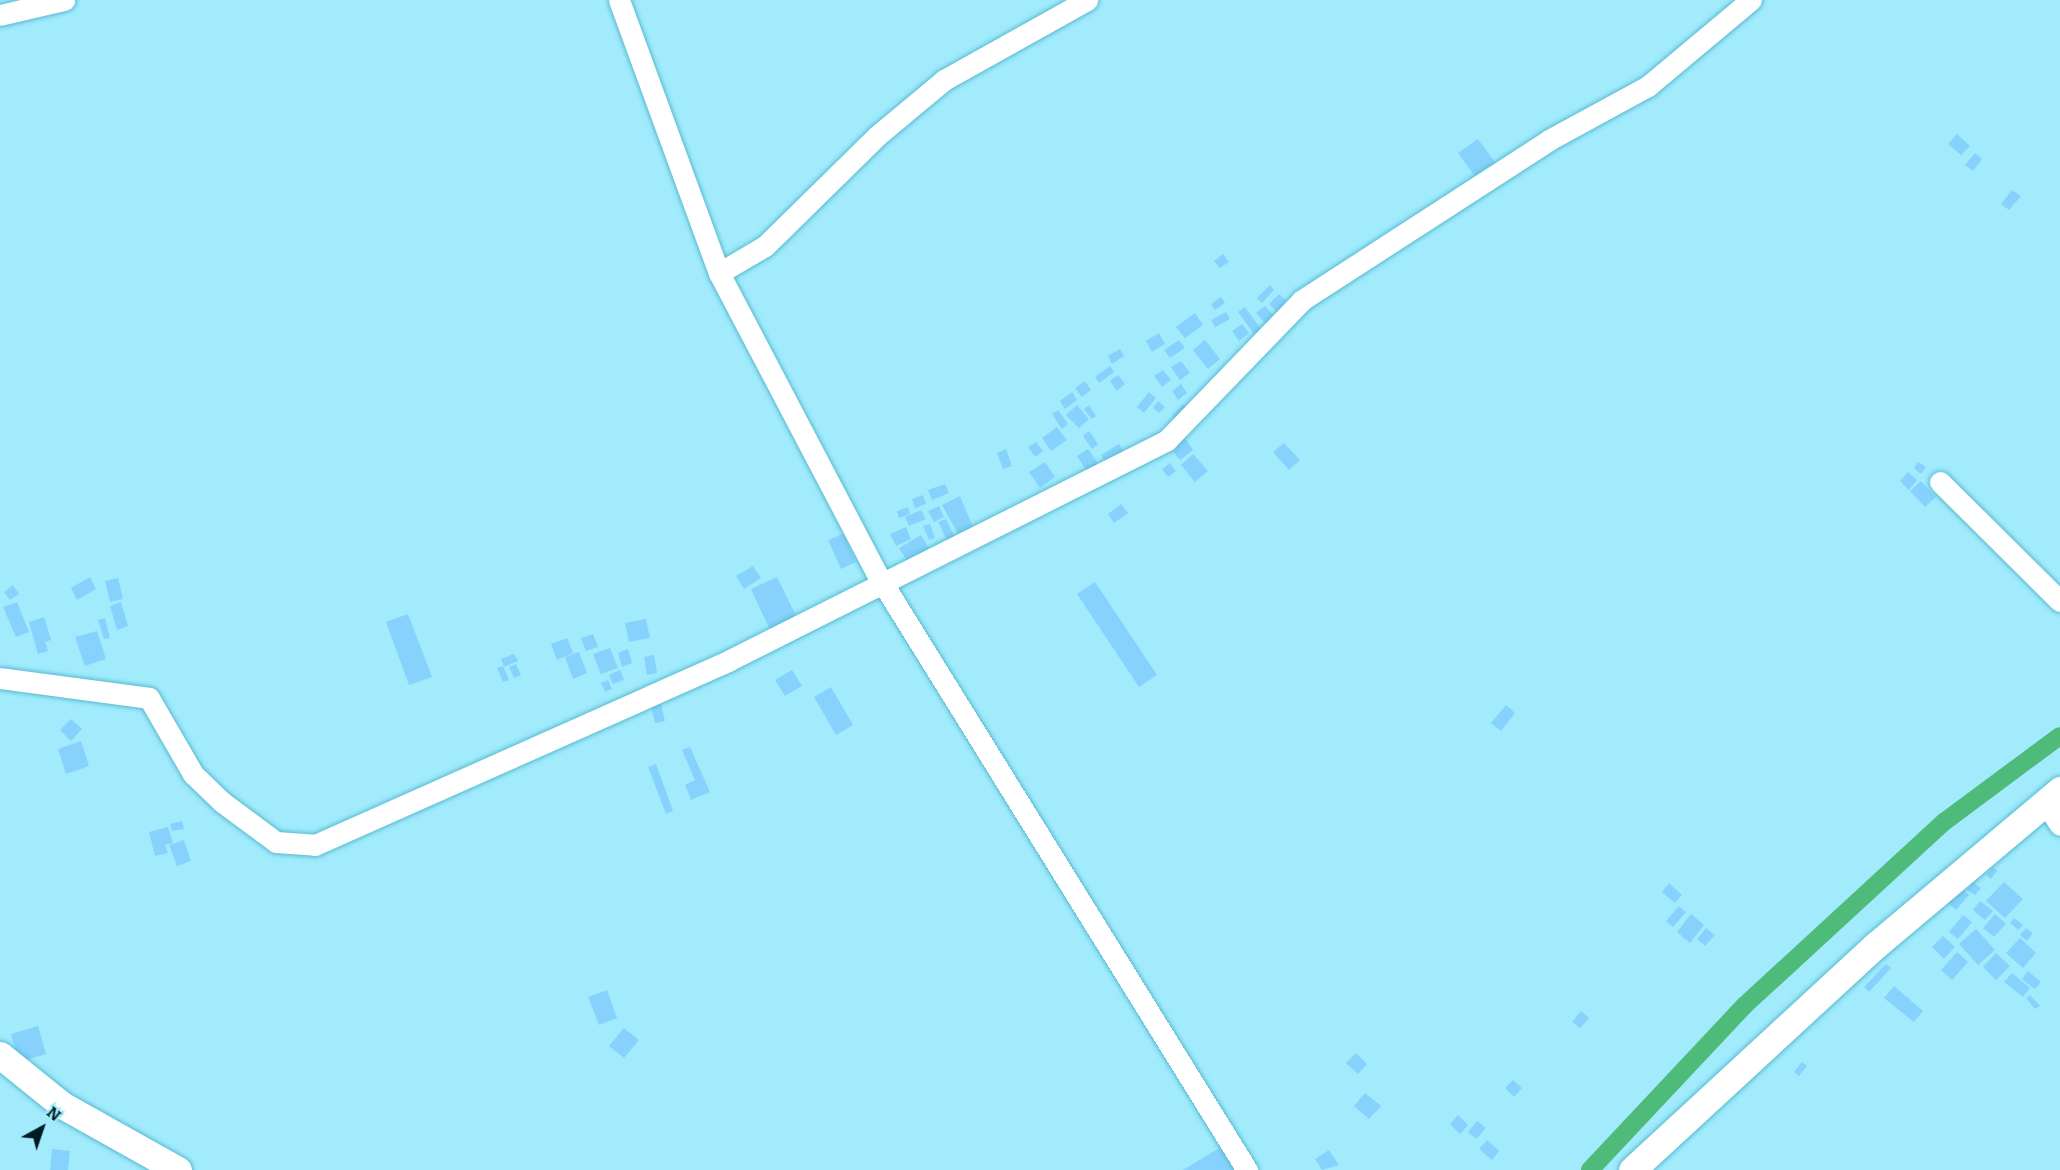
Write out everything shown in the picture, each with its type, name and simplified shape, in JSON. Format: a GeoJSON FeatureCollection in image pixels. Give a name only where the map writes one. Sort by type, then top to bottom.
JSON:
{"type":"FeatureCollection","features":[{"type":"Feature","properties":{"kind":"main road"},"geometry":{"type":"LineString","coordinates":[[1632,1170],[1876,945],[2052,796]]}},
{"type":"Feature","properties":{"kind":"main road"},"geometry":{"type":"LineString","coordinates":[[0,1055],[62,1105],[178,1170]]}},
{"type":"Feature","properties":{"kind":"street"},"geometry":{"type":"LineString","coordinates":[[0,15],[64,0]]}},
{"type":"Feature","properties":{"kind":"street"},"geometry":{"type":"LineString","coordinates":[[619,0],[719,273],[883,582],[1247,1170]]}},
{"type":"Feature","properties":{"kind":"street"},"geometry":{"type":"LineString","coordinates":[[719,273],[765,246],[878,135],[944,80],[1087,0]]}},
{"type":"Feature","properties":{"kind":"street"},"geometry":{"type":"LineString","coordinates":[[0,678],[149,698],[193,774],[222,802],[276,842],[315,844],[412,806],[541,741],[623,711],[1167,440],[1302,300],[1549,140],[1648,86],[1751,0]]}},
{"type":"Feature","properties":{"kind":"street"},"geometry":{"type":"LineString","coordinates":[[1940,482],[2060,601]]}},
{"type":"Feature","properties":{"kind":"street"},"geometry":{"type":"LineString","coordinates":[[2052,796],[2060,825]]}},
{"type":"Feature","properties":{"kind":"building"},"geometry":{"type":"Polygon","coordinates":[[[1957,134],[1970,146],[1961,155],[1948,144],[1957,134]]]}},
{"type":"Feature","properties":{"kind":"building"},"geometry":{"type":"Polygon","coordinates":[[[1478,139],[1497,165],[1477,179],[1458,153],[1478,139]]]}},
{"type":"Feature","properties":{"kind":"building"},"geometry":{"type":"Polygon","coordinates":[[[1975,153],[1982,159],[1973,171],[1965,165],[1975,153]]]}},
{"type":"Feature","properties":{"kind":"building"},"geometry":{"type":"Polygon","coordinates":[[[2012,190],[2021,196],[2009,210],[2001,204],[2012,190]]]}},
{"type":"Feature","properties":{"kind":"building"},"geometry":{"type":"Polygon","coordinates":[[[1223,254],[1229,262],[1220,268],[1214,261],[1223,254]]]}},
{"type":"Feature","properties":{"kind":"building"},"geometry":{"type":"Polygon","coordinates":[[[1270,285],[1274,290],[1262,303],[1257,298],[1270,285]]]}},
{"type":"Feature","properties":{"kind":"building"},"geometry":{"type":"Polygon","coordinates":[[[1279,294],[1289,304],[1279,314],[1269,304],[1279,294]]]}},
{"type":"Feature","properties":{"kind":"building"},"geometry":{"type":"Polygon","coordinates":[[[1221,297],[1225,303],[1215,310],[1211,304],[1221,297]]]}},
{"type":"Feature","properties":{"kind":"building"},"geometry":{"type":"Polygon","coordinates":[[[1265,306],[1279,321],[1271,329],[1256,313],[1265,306]]]}},
{"type":"Feature","properties":{"kind":"building"},"geometry":{"type":"Polygon","coordinates":[[[1245,307],[1261,329],[1254,334],[1238,312],[1245,307]]]}},
{"type":"Feature","properties":{"kind":"building"},"geometry":{"type":"Polygon","coordinates":[[[1226,312],[1230,319],[1215,327],[1211,320],[1226,312]]]}},
{"type":"Feature","properties":{"kind":"building"},"geometry":{"type":"Polygon","coordinates":[[[1195,313],[1203,325],[1185,338],[1176,327],[1195,313]]]}},
{"type":"Feature","properties":{"kind":"building"},"geometry":{"type":"Polygon","coordinates":[[[1242,324],[1249,333],[1239,341],[1232,331],[1242,324]]]}},
{"type":"Feature","properties":{"kind":"building"},"geometry":{"type":"Polygon","coordinates":[[[1159,333],[1165,344],[1152,352],[1146,341],[1159,333]]]}},
{"type":"Feature","properties":{"kind":"building"},"geometry":{"type":"Polygon","coordinates":[[[1179,340],[1185,348],[1170,358],[1164,350],[1179,340]]]}},
{"type":"Feature","properties":{"kind":"building"},"geometry":{"type":"Polygon","coordinates":[[[1205,340],[1220,359],[1208,369],[1193,350],[1205,340]]]}},
{"type":"Feature","properties":{"kind":"building"},"geometry":{"type":"Polygon","coordinates":[[[1120,349],[1124,356],[1112,364],[1108,356],[1120,349]]]}},
{"type":"Feature","properties":{"kind":"building"},"geometry":{"type":"Polygon","coordinates":[[[1181,361],[1190,373],[1180,380],[1171,367],[1181,361]]]}},
{"type":"Feature","properties":{"kind":"building"},"geometry":{"type":"Polygon","coordinates":[[[1110,366],[1114,372],[1099,383],[1095,377],[1110,366]]]}},
{"type":"Feature","properties":{"kind":"building"},"geometry":{"type":"Polygon","coordinates":[[[1163,370],[1171,380],[1162,387],[1154,376],[1163,370]]]}},
{"type":"Feature","properties":{"kind":"building"},"geometry":{"type":"Polygon","coordinates":[[[1118,375],[1125,384],[1117,391],[1110,381],[1118,375]]]}},
{"type":"Feature","properties":{"kind":"building"},"geometry":{"type":"Polygon","coordinates":[[[1085,381],[1091,390],[1082,397],[1075,388],[1085,381]]]}},
{"type":"Feature","properties":{"kind":"building"},"geometry":{"type":"Polygon","coordinates":[[[1181,384],[1187,393],[1178,400],[1172,391],[1181,384]]]}},
{"type":"Feature","properties":{"kind":"building"},"geometry":{"type":"Polygon","coordinates":[[[1072,392],[1077,400],[1065,409],[1060,401],[1072,392]]]}},
{"type":"Feature","properties":{"kind":"building"},"geometry":{"type":"Polygon","coordinates":[[[1149,392],[1156,398],[1144,413],[1137,407],[1149,392]]]}},
{"type":"Feature","properties":{"kind":"building"},"geometry":{"type":"Polygon","coordinates":[[[1158,401],[1165,407],[1159,413],[1153,408],[1158,401]]]}},
{"type":"Feature","properties":{"kind":"building"},"geometry":{"type":"Polygon","coordinates":[[[1183,404],[1191,411],[1181,424],[1172,416],[1183,404]]]}},
{"type":"Feature","properties":{"kind":"building"},"geometry":{"type":"Polygon","coordinates":[[[1077,405],[1089,419],[1079,428],[1066,415],[1077,405]]]}},
{"type":"Feature","properties":{"kind":"building"},"geometry":{"type":"Polygon","coordinates":[[[1089,405],[1096,416],[1092,419],[1084,409],[1089,405]]]}},
{"type":"Feature","properties":{"kind":"building"},"geometry":{"type":"Polygon","coordinates":[[[1058,410],[1068,424],[1062,429],[1052,414],[1058,410]]]}},
{"type":"Feature","properties":{"kind":"building"},"geometry":{"type":"Polygon","coordinates":[[[1057,427],[1067,440],[1051,451],[1042,438],[1057,427]]]}},
{"type":"Feature","properties":{"kind":"building"},"geometry":{"type":"Polygon","coordinates":[[[1089,431],[1098,444],[1092,449],[1083,436],[1089,431]]]}},
{"type":"Feature","properties":{"kind":"building"},"geometry":{"type":"Polygon","coordinates":[[[1184,437],[1193,450],[1180,460],[1170,448],[1184,437]]]}},
{"type":"Feature","properties":{"kind":"building"},"geometry":{"type":"Polygon","coordinates":[[[1036,442],[1043,451],[1035,457],[1028,447],[1036,442]]]}},
{"type":"Feature","properties":{"kind":"building"},"geometry":{"type":"Polygon","coordinates":[[[1284,443],[1300,460],[1289,470],[1273,452],[1284,443]]]}},
{"type":"Feature","properties":{"kind":"building"},"geometry":{"type":"Polygon","coordinates":[[[1119,444],[1126,455],[1108,466],[1101,455],[1119,444]]]}},
{"type":"Feature","properties":{"kind":"building"},"geometry":{"type":"Polygon","coordinates":[[[1006,449],[1012,466],[1003,469],[997,453],[1006,449]]]}},
{"type":"Feature","properties":{"kind":"building"},"geometry":{"type":"Polygon","coordinates":[[[1088,449],[1099,465],[1088,473],[1077,456],[1088,449]]]}},
{"type":"Feature","properties":{"kind":"building"},"geometry":{"type":"Polygon","coordinates":[[[1193,454],[1208,471],[1195,482],[1181,465],[1193,454]]]}},
{"type":"Feature","properties":{"kind":"building"},"geometry":{"type":"Polygon","coordinates":[[[1045,462],[1055,477],[1040,488],[1029,472],[1045,462]]]}},
{"type":"Feature","properties":{"kind":"building"},"geometry":{"type":"Polygon","coordinates":[[[1918,462],[1926,467],[1921,474],[1914,468],[1918,462]]]}},
{"type":"Feature","properties":{"kind":"building"},"geometry":{"type":"Polygon","coordinates":[[[1170,463],[1176,471],[1168,477],[1162,469],[1170,463]]]}},
{"type":"Feature","properties":{"kind":"building"},"geometry":{"type":"Polygon","coordinates":[[[1908,472],[1917,480],[1909,490],[1900,481],[1908,472]]]}},
{"type":"Feature","properties":{"kind":"building"},"geometry":{"type":"Polygon","coordinates":[[[1921,481],[1936,497],[1925,507],[1910,491],[1921,481]]]}},
{"type":"Feature","properties":{"kind":"building"},"geometry":{"type":"Polygon","coordinates":[[[945,484],[949,493],[932,500],[928,490],[945,484]]]}},
{"type":"Feature","properties":{"kind":"building"},"geometry":{"type":"Polygon","coordinates":[[[923,495],[926,504],[915,508],[912,499],[923,495]]]}},
{"type":"Feature","properties":{"kind":"building"},"geometry":{"type":"Polygon","coordinates":[[[960,496],[975,532],[961,539],[942,505],[960,496]]]}},
{"type":"Feature","properties":{"kind":"building"},"geometry":{"type":"Polygon","coordinates":[[[1121,504],[1128,513],[1114,523],[1108,514],[1121,504]]]}},
{"type":"Feature","properties":{"kind":"building"},"geometry":{"type":"Polygon","coordinates":[[[939,506],[944,517],[934,522],[928,511],[939,506]]]}},
{"type":"Feature","properties":{"kind":"building"},"geometry":{"type":"Polygon","coordinates":[[[908,507],[910,514],[899,518],[897,511],[908,507]]]}},
{"type":"Feature","properties":{"kind":"building"},"geometry":{"type":"Polygon","coordinates":[[[921,510],[926,519],[909,526],[905,517],[921,510]]]}},
{"type":"Feature","properties":{"kind":"building"},"geometry":{"type":"Polygon","coordinates":[[[946,519],[958,544],[951,548],[938,522],[946,519]]]}},
{"type":"Feature","properties":{"kind":"building"},"geometry":{"type":"Polygon","coordinates":[[[930,524],[935,538],[929,540],[923,526],[930,524]]]}},
{"type":"Feature","properties":{"kind":"building"},"geometry":{"type":"Polygon","coordinates":[[[906,527],[911,539],[896,546],[890,534],[906,527]]]}},
{"type":"Feature","properties":{"kind":"building"},"geometry":{"type":"Polygon","coordinates":[[[843,534],[856,562],[841,569],[828,540],[843,534]]]}},
{"type":"Feature","properties":{"kind":"building"},"geometry":{"type":"Polygon","coordinates":[[[921,535],[932,554],[911,567],[899,548],[921,535]]]}},
{"type":"Feature","properties":{"kind":"building"},"geometry":{"type":"Polygon","coordinates":[[[753,566],[761,578],[744,589],[736,576],[753,566]]]}},
{"type":"Feature","properties":{"kind":"building"},"geometry":{"type":"Polygon","coordinates":[[[90,577],[96,589],[77,600],[71,588],[90,577]]]}},
{"type":"Feature","properties":{"kind":"building"},"geometry":{"type":"Polygon","coordinates":[[[777,577],[797,618],[770,630],[751,589],[777,577]]]}},
{"type":"Feature","properties":{"kind":"building"},"geometry":{"type":"Polygon","coordinates":[[[118,578],[123,599],[110,602],[105,581],[118,578]]]}},
{"type":"Feature","properties":{"kind":"building"},"geometry":{"type":"Polygon","coordinates":[[[1095,582],[1157,675],[1139,687],[1077,594],[1095,582]]]}},
{"type":"Feature","properties":{"kind":"building"},"geometry":{"type":"Polygon","coordinates":[[[13,585],[19,594],[10,600],[4,592],[13,585]]]}},
{"type":"Feature","properties":{"kind":"building"},"geometry":{"type":"Polygon","coordinates":[[[17,602],[29,632],[16,637],[3,607],[17,602]]]}},
{"type":"Feature","properties":{"kind":"building"},"geometry":{"type":"Polygon","coordinates":[[[121,602],[128,626],[117,630],[110,606],[121,602]]]}},
{"type":"Feature","properties":{"kind":"building"},"geometry":{"type":"Polygon","coordinates":[[[408,614],[432,677],[409,685],[386,622],[408,614]]]}},
{"type":"Feature","properties":{"kind":"building"},"geometry":{"type":"Polygon","coordinates":[[[44,617],[51,640],[45,642],[48,651],[38,654],[29,622],[44,617]]]}},
{"type":"Feature","properties":{"kind":"building"},"geometry":{"type":"Polygon","coordinates":[[[105,618],[110,638],[104,639],[98,620],[105,618]]]}},
{"type":"Feature","properties":{"kind":"building"},"geometry":{"type":"Polygon","coordinates":[[[646,619],[650,638],[629,642],[625,623],[646,619]]]}},
{"type":"Feature","properties":{"kind":"building"},"geometry":{"type":"Polygon","coordinates":[[[97,631],[106,659],[85,666],[75,637],[97,631]]]}},
{"type":"Feature","properties":{"kind":"building"},"geometry":{"type":"Polygon","coordinates":[[[593,634],[598,647],[586,651],[581,638],[593,634]]]}},
{"type":"Feature","properties":{"kind":"building"},"geometry":{"type":"Polygon","coordinates":[[[567,638],[573,653],[557,660],[551,644],[567,638]]]}},
{"type":"Feature","properties":{"kind":"building"},"geometry":{"type":"Polygon","coordinates":[[[610,648],[618,668],[601,674],[593,654],[610,648]]]}},
{"type":"Feature","properties":{"kind":"building"},"geometry":{"type":"Polygon","coordinates":[[[628,649],[632,663],[622,667],[618,653],[628,649]]]}},
{"type":"Feature","properties":{"kind":"building"},"geometry":{"type":"Polygon","coordinates":[[[579,652],[587,673],[573,679],[565,657],[579,652]]]}},
{"type":"Feature","properties":{"kind":"building"},"geometry":{"type":"Polygon","coordinates":[[[514,654],[518,661],[504,667],[501,659],[514,654]]]}},
{"type":"Feature","properties":{"kind":"building"},"geometry":{"type":"Polygon","coordinates":[[[654,655],[657,673],[647,675],[644,657],[654,655]]]}},
{"type":"Feature","properties":{"kind":"building"},"geometry":{"type":"Polygon","coordinates":[[[516,664],[521,675],[514,678],[509,667],[516,664]]]}},
{"type":"Feature","properties":{"kind":"building"},"geometry":{"type":"Polygon","coordinates":[[[503,666],[509,680],[503,682],[497,668],[503,666]]]}},
{"type":"Feature","properties":{"kind":"building"},"geometry":{"type":"Polygon","coordinates":[[[620,670],[624,680],[613,684],[609,675],[620,670]]]}},
{"type":"Feature","properties":{"kind":"building"},"geometry":{"type":"Polygon","coordinates":[[[792,670],[802,686],[785,696],[775,680],[792,670]]]}},
{"type":"Feature","properties":{"kind":"building"},"geometry":{"type":"Polygon","coordinates":[[[608,680],[612,689],[605,692],[601,683],[608,680]]]}},
{"type":"Feature","properties":{"kind":"building"},"geometry":{"type":"Polygon","coordinates":[[[831,687],[853,725],[836,735],[814,697],[831,687]]]}},
{"type":"Feature","properties":{"kind":"building"},"geometry":{"type":"Polygon","coordinates":[[[659,696],[665,721],[655,723],[649,698],[659,696]]]}},
{"type":"Feature","properties":{"kind":"building"},"geometry":{"type":"Polygon","coordinates":[[[1506,705],[1515,713],[1501,731],[1491,723],[1506,705]]]}},
{"type":"Feature","properties":{"kind":"building"},"geometry":{"type":"Polygon","coordinates":[[[71,719],[82,729],[71,741],[60,730],[71,719]]]}},
{"type":"Feature","properties":{"kind":"building"},"geometry":{"type":"Polygon","coordinates":[[[81,741],[89,766],[66,774],[58,749],[81,741]]]}},
{"type":"Feature","properties":{"kind":"building"},"geometry":{"type":"Polygon","coordinates":[[[690,747],[710,792],[691,800],[685,785],[695,780],[682,750],[690,747]]]}},
{"type":"Feature","properties":{"kind":"building"},"geometry":{"type":"Polygon","coordinates":[[[656,764],[673,811],[666,814],[648,767],[656,764]]]}},
{"type":"Feature","properties":{"kind":"building"},"geometry":{"type":"Polygon","coordinates":[[[182,821],[184,829],[172,831],[170,824],[182,821]]]}},
{"type":"Feature","properties":{"kind":"building"},"geometry":{"type":"Polygon","coordinates":[[[168,827],[173,843],[165,845],[168,853],[155,856],[149,832],[168,827]]]}},
{"type":"Feature","properties":{"kind":"building"},"geometry":{"type":"Polygon","coordinates":[[[184,840],[191,861],[177,866],[169,845],[184,840]]]}},
{"type":"Feature","properties":{"kind":"building"},"geometry":{"type":"Polygon","coordinates":[[[1993,867],[1997,871],[1991,879],[1986,875],[1993,867]]]}},
{"type":"Feature","properties":{"kind":"building"},"geometry":{"type":"Polygon","coordinates":[[[1973,882],[1981,888],[1975,895],[1967,890],[1973,882]]]}},
{"type":"Feature","properties":{"kind":"building"},"geometry":{"type":"Polygon","coordinates":[[[2004,882],[2023,899],[2005,918],[1986,901],[2004,882]]]}},
{"type":"Feature","properties":{"kind":"building"},"geometry":{"type":"Polygon","coordinates":[[[1669,883],[1682,895],[1675,903],[1662,892],[1669,883]]]}},
{"type":"Feature","properties":{"kind":"building"},"geometry":{"type":"Polygon","coordinates":[[[1961,888],[1969,895],[1956,910],[1948,903],[1961,888]]]}},
{"type":"Feature","properties":{"kind":"building"},"geometry":{"type":"Polygon","coordinates":[[[1980,901],[1993,911],[1985,920],[1973,910],[1980,901]]]}},
{"type":"Feature","properties":{"kind":"building"},"geometry":{"type":"Polygon","coordinates":[[[1679,906],[1686,912],[1673,927],[1666,921],[1679,906]]]}},
{"type":"Feature","properties":{"kind":"building"},"geometry":{"type":"Polygon","coordinates":[[[1691,914],[1704,925],[1690,943],[1677,932],[1691,914]]]}},
{"type":"Feature","properties":{"kind":"building"},"geometry":{"type":"Polygon","coordinates":[[[1995,914],[2006,924],[1994,937],[1983,928],[1995,914]]]}},
{"type":"Feature","properties":{"kind":"building"},"geometry":{"type":"Polygon","coordinates":[[[1963,915],[1972,922],[1958,939],[1949,932],[1963,915]]]}},
{"type":"Feature","properties":{"kind":"building"},"geometry":{"type":"Polygon","coordinates":[[[2014,918],[2023,925],[2018,930],[2010,923],[2014,918]]]}},
{"type":"Feature","properties":{"kind":"building"},"geometry":{"type":"Polygon","coordinates":[[[1706,928],[1715,935],[1705,946],[1697,939],[1706,928]]]}},
{"type":"Feature","properties":{"kind":"building"},"geometry":{"type":"Polygon","coordinates":[[[2026,928],[2033,933],[2027,941],[2020,935],[2026,928]]]}},
{"type":"Feature","properties":{"kind":"building"},"geometry":{"type":"Polygon","coordinates":[[[1976,929],[1995,950],[1978,965],[1959,944],[1976,929]]]}},
{"type":"Feature","properties":{"kind":"building"},"geometry":{"type":"Polygon","coordinates":[[[1943,936],[1955,947],[1944,959],[1932,947],[1943,936]]]}},
{"type":"Feature","properties":{"kind":"building"},"geometry":{"type":"Polygon","coordinates":[[[2020,938],[2036,953],[2023,968],[2006,953],[2020,938]]]}},
{"type":"Feature","properties":{"kind":"building"},"geometry":{"type":"Polygon","coordinates":[[[1957,952],[1968,962],[1952,980],[1941,970],[1957,952]]]}},
{"type":"Feature","properties":{"kind":"building"},"geometry":{"type":"Polygon","coordinates":[[[1996,953],[2010,966],[1996,980],[1983,967],[1996,953]]]}},
{"type":"Feature","properties":{"kind":"building"},"geometry":{"type":"Polygon","coordinates":[[[1886,964],[1891,968],[1869,992],[1864,987],[1886,964]]]}},
{"type":"Feature","properties":{"kind":"building"},"geometry":{"type":"Polygon","coordinates":[[[2028,971],[2041,982],[2035,989],[2022,979],[2028,971]]]}},
{"type":"Feature","properties":{"kind":"building"},"geometry":{"type":"Polygon","coordinates":[[[2012,973],[2030,988],[2023,997],[2004,982],[2012,973]]]}},
{"type":"Feature","properties":{"kind":"building"},"geometry":{"type":"Polygon","coordinates":[[[1894,986],[1923,1011],[1914,1022],[1884,998],[1894,986]]]}},
{"type":"Feature","properties":{"kind":"building"},"geometry":{"type":"Polygon","coordinates":[[[607,990],[617,1018],[599,1025],[588,997],[607,990]]]}},
{"type":"Feature","properties":{"kind":"building"},"geometry":{"type":"Polygon","coordinates":[[[2030,995],[2040,1006],[2035,1009],[2026,998],[2030,995]]]}},
{"type":"Feature","properties":{"kind":"building"},"geometry":{"type":"Polygon","coordinates":[[[1581,1011],[1589,1018],[1580,1028],[1572,1022],[1581,1011]]]}},
{"type":"Feature","properties":{"kind":"building"},"geometry":{"type":"Polygon","coordinates":[[[38,1026],[46,1054],[19,1062],[11,1034],[38,1026]]]}},
{"type":"Feature","properties":{"kind":"building"},"geometry":{"type":"Polygon","coordinates":[[[624,1028],[639,1040],[624,1058],[609,1046],[624,1028]]]}},
{"type":"Feature","properties":{"kind":"building"},"geometry":{"type":"Polygon","coordinates":[[[1356,1053],[1367,1064],[1358,1074],[1346,1063],[1356,1053]]]}},
{"type":"Feature","properties":{"kind":"building"},"geometry":{"type":"Polygon","coordinates":[[[1802,1062],[1807,1066],[1799,1076],[1794,1072],[1802,1062]]]}},
{"type":"Feature","properties":{"kind":"building"},"geometry":{"type":"Polygon","coordinates":[[[1513,1080],[1522,1088],[1514,1097],[1505,1088],[1513,1080]]]}},
{"type":"Feature","properties":{"kind":"building"},"geometry":{"type":"Polygon","coordinates":[[[1365,1093],[1381,1106],[1369,1119],[1354,1106],[1365,1093]]]}},
{"type":"Feature","properties":{"kind":"building"},"geometry":{"type":"Polygon","coordinates":[[[1458,1115],[1468,1125],[1460,1134],[1450,1124],[1458,1115]]]}},
{"type":"Feature","properties":{"kind":"building"},"geometry":{"type":"Polygon","coordinates":[[[1477,1121],[1486,1128],[1476,1139],[1468,1132],[1477,1121]]]}},
{"type":"Feature","properties":{"kind":"building"},"geometry":{"type":"Polygon","coordinates":[[[1487,1140],[1499,1151],[1492,1160],[1479,1149],[1487,1140]]]}},
{"type":"Feature","properties":{"kind":"building"},"geometry":{"type":"Polygon","coordinates":[[[1221,1147],[1234,1170],[1183,1170],[1221,1147]]]}},
{"type":"Feature","properties":{"kind":"building"},"geometry":{"type":"Polygon","coordinates":[[[52,1149],[70,1151],[68,1170],[50,1170],[52,1149]]]}},
{"type":"Feature","properties":{"kind":"building"},"geometry":{"type":"Polygon","coordinates":[[[1329,1150],[1339,1165],[1322,1170],[1315,1159],[1329,1150]]]}},
{"type":"Feature","properties":{"kind":"waterway"},"geometry":{"type":"LineString","coordinates":[[1590,1170],[1745,1005],[1944,822],[2060,736]]}}]}
